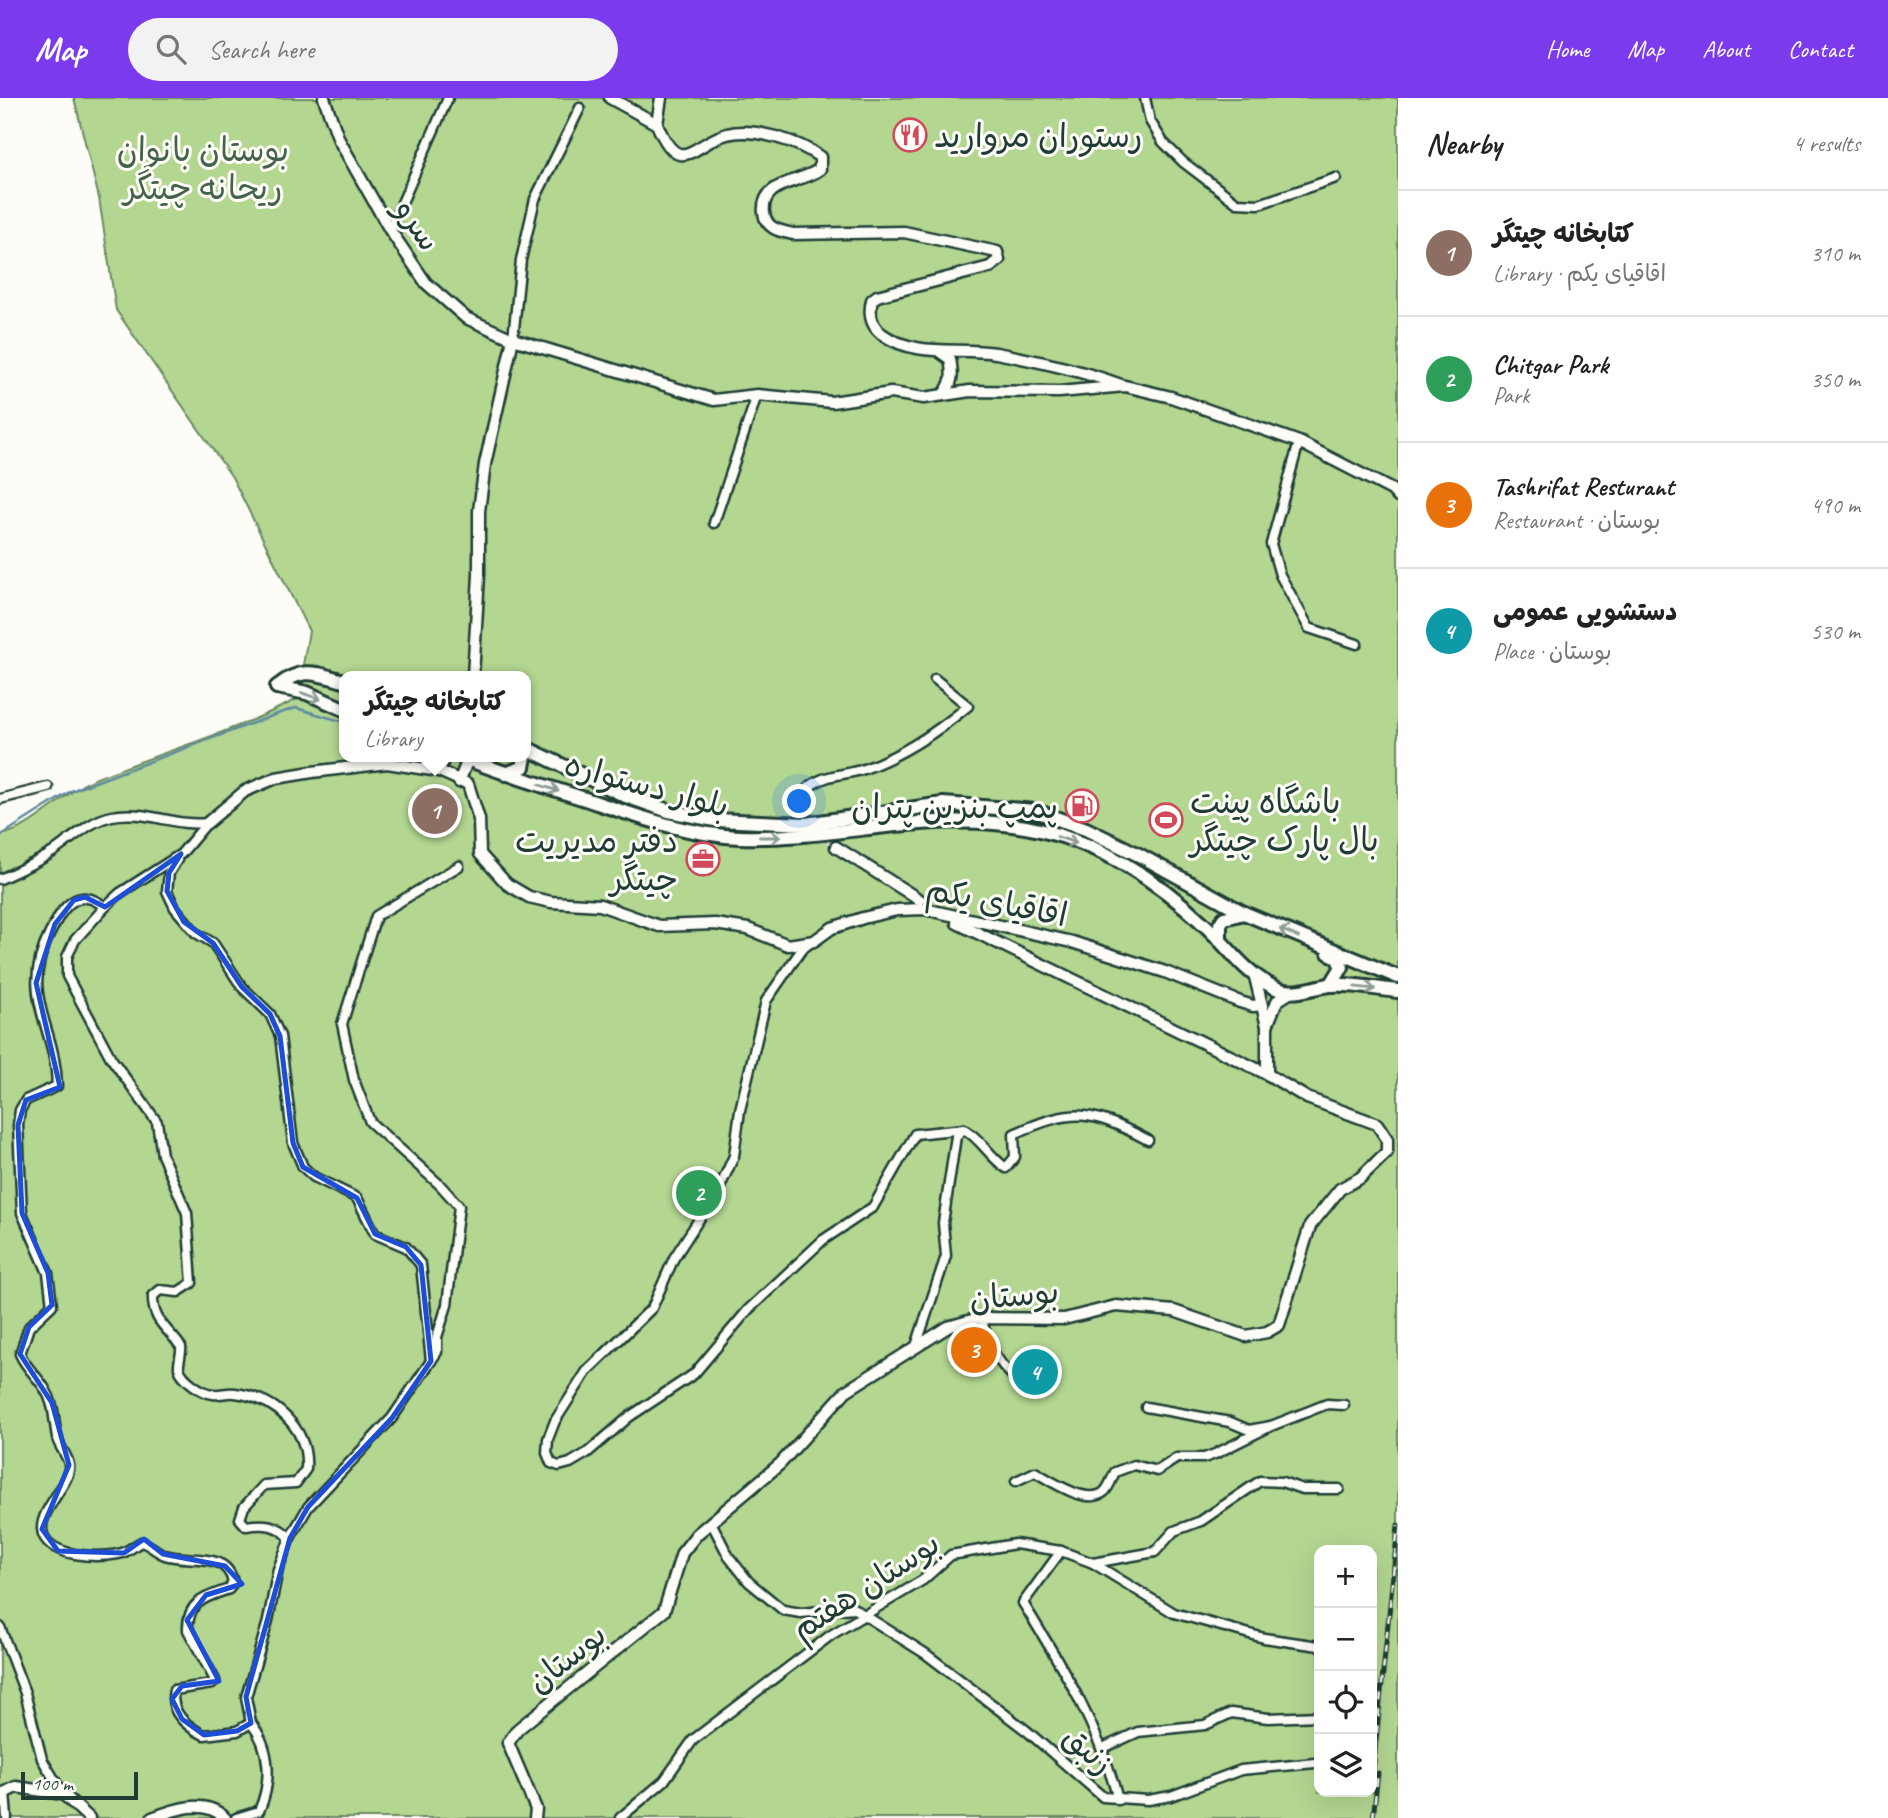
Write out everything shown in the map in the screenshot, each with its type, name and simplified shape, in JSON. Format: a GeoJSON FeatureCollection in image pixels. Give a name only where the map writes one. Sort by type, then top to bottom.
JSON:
{"type":"FeatureCollection","features":[{"type":"Feature","properties":{"kind":"main road"},"geometry":{"type":"LineString","coordinates":[[339,680],[308,671],[290,676],[277,687],[307,693],[339,707]]}},
{"type":"Feature","properties":{"kind":"main road","name":"بلوار دستواره"},"geometry":{"type":"LineString","coordinates":[[531,750],[626,796],[669,811],[715,820],[806,824],[943,804],[1036,811],[1086,829],[1141,856],[1244,914],[1398,977]]}},
{"type":"Feature","properties":{"kind":"main road","name":"بلوار دستواره"},"geometry":{"type":"LineString","coordinates":[[475,762],[629,814],[694,831],[738,837],[814,836],[959,819],[1042,831],[1120,862],[1154,881],[1220,939],[1255,976],[1291,992]]}},
{"type":"Feature","properties":{"kind":"main road"},"geometry":{"type":"LineString","coordinates":[[506,774],[523,768],[524,762]]}},
{"type":"Feature","properties":{"kind":"main road"},"geometry":{"type":"LineString","coordinates":[[1220,939],[1220,924],[1224,918],[1244,914]]}},
{"type":"Feature","properties":{"kind":"main road"},"geometry":{"type":"LineString","coordinates":[[1317,946],[1337,957],[1342,967],[1331,985]]}},
{"type":"Feature","properties":{"kind":"main road"},"geometry":{"type":"LineString","coordinates":[[1291,992],[1331,985],[1398,991]]}},
{"type":"Feature","properties":{"kind":"street","name":"سرو"},"geometry":{"type":"LineString","coordinates":[[324,98],[339,141],[390,230],[426,283],[466,318],[513,339],[714,400],[757,395],[832,402],[891,393],[924,398],[1125,386]]}},
{"type":"Feature","properties":{"kind":"street"},"geometry":{"type":"LineString","coordinates":[[390,230],[448,98]]}},
{"type":"Feature","properties":{"kind":"street"},"geometry":{"type":"LineString","coordinates":[[610,98],[657,124]]}},
{"type":"Feature","properties":{"kind":"street"},"geometry":{"type":"LineString","coordinates":[[661,98],[657,124],[668,147],[676,152],[698,152],[726,134],[743,132],[793,144],[820,157],[820,169],[812,176],[780,185],[770,192],[764,209],[765,218],[775,230],[793,234],[904,232],[997,252],[999,260],[990,267],[877,296],[872,300],[871,319],[881,333],[900,343],[940,352],[994,353],[1082,371],[1125,386],[1171,397],[1299,442],[1392,491],[1398,497]]}},
{"type":"Feature","properties":{"kind":"street"},"geometry":{"type":"LineString","coordinates":[[1145,98],[1150,121],[1163,142],[1183,162],[1237,202],[1259,204],[1336,178]]}},
{"type":"Feature","properties":{"kind":"street"},"geometry":{"type":"LineString","coordinates":[[473,671],[479,575],[479,511],[485,464],[513,339],[522,260],[535,199],[580,108]]}},
{"type":"Feature","properties":{"kind":"street"},"geometry":{"type":"LineString","coordinates":[[940,352],[950,359],[952,372],[951,385],[943,395]]}},
{"type":"Feature","properties":{"kind":"street"},"geometry":{"type":"LineString","coordinates":[[714,523],[757,395]]}},
{"type":"Feature","properties":{"kind":"street"},"geometry":{"type":"LineString","coordinates":[[1299,442],[1271,544],[1280,575],[1309,628],[1357,644]]}},
{"type":"Feature","properties":{"kind":"street"},"geometry":{"type":"LineString","coordinates":[[806,807],[808,788],[820,778],[863,769],[932,736],[968,706],[935,678]]}},
{"type":"Feature","properties":{"kind":"street"},"geometry":{"type":"LineString","coordinates":[[439,771],[442,762]]}},
{"type":"Feature","properties":{"kind":"street"},"geometry":{"type":"LineString","coordinates":[[459,782],[464,762]]}},
{"type":"Feature","properties":{"kind":"street","name":"اقاقیای یکم"},"geometry":{"type":"LineString","coordinates":[[207,823],[245,791],[276,778],[387,763],[439,771],[468,784],[474,796],[479,819],[480,854],[507,884],[529,897],[551,902],[600,905],[659,926],[715,924],[748,929],[789,945],[814,941],[832,928],[863,918],[897,910],[924,909],[1072,942],[1165,972],[1240,1002],[1253,1006],[1262,1005]]}},
{"type":"Feature","properties":{"kind":"street"},"geometry":{"type":"LineString","coordinates":[[0,799],[48,787]]}},
{"type":"Feature","properties":{"kind":"street"},"geometry":{"type":"LineString","coordinates":[[0,879],[32,865],[83,829],[110,816],[137,813],[186,825],[207,823]]}},
{"type":"Feature","properties":{"kind":"street"},"geometry":{"type":"LineString","coordinates":[[207,823],[169,873],[167,891],[184,922],[214,943],[242,987],[270,1014],[280,1036],[293,1143],[303,1167],[314,1177],[357,1198],[375,1234],[406,1247],[421,1265],[431,1361]]}},
{"type":"Feature","properties":{"kind":"street"},"geometry":{"type":"LineString","coordinates":[[836,847],[920,900]]}},
{"type":"Feature","properties":{"kind":"street"},"geometry":{"type":"LineString","coordinates":[[181,854],[120,893],[105,907],[75,940],[67,957],[67,976],[111,1058],[157,1122],[162,1155],[187,1213],[192,1283],[178,1292],[160,1290],[153,1296],[152,1309],[156,1320],[181,1347],[178,1366],[186,1379],[213,1394],[236,1393],[260,1400],[295,1425],[303,1441],[306,1469],[296,1483],[264,1485],[244,1507],[240,1520],[246,1526],[280,1528],[290,1538]]}},
{"type":"Feature","properties":{"kind":"street"},"geometry":{"type":"LineString","coordinates":[[236,1818],[259,1811],[268,1793],[264,1739],[251,1723],[246,1697],[268,1621],[278,1569],[290,1538],[308,1507],[392,1418],[437,1352],[437,1337],[447,1305],[459,1206],[440,1185],[370,1122],[354,1080],[342,1024],[376,916],[459,866]]}},
{"type":"Feature","properties":{"kind":"street"},"geometry":{"type":"LineString","coordinates":[[105,907],[85,897],[74,900],[63,910],[47,940],[36,984],[38,1002],[52,1046],[57,1086],[26,1100],[20,1110],[18,1125],[22,1213],[48,1273],[52,1305],[29,1327],[20,1354],[52,1403],[58,1440],[69,1465],[68,1475],[52,1500],[42,1529],[47,1542],[58,1551],[87,1555],[124,1553],[141,1542],[163,1554],[218,1562],[225,1566],[233,1582],[229,1589],[206,1595],[197,1602],[187,1620],[188,1630],[215,1680],[212,1684],[174,1690],[173,1708],[182,1719],[204,1735],[237,1731],[251,1723]]}},
{"type":"Feature","properties":{"kind":"street"},"geometry":{"type":"LineString","coordinates":[[957,923],[1268,1074],[1266,1026],[1255,976]]}},
{"type":"Feature","properties":{"kind":"street"},"geometry":{"type":"LineString","coordinates":[[814,941],[802,949],[766,1001],[740,1110],[733,1156],[720,1187],[674,1258],[652,1308],[587,1371],[555,1421],[548,1438],[547,1453],[551,1463],[559,1466],[570,1463],[587,1453],[629,1417],[694,1374],[748,1310],[823,1240],[873,1207],[915,1134],[964,1129],[976,1136],[992,1158],[1006,1168],[1014,1157],[1014,1134],[1072,1113],[1119,1125],[1147,1140]]}},
{"type":"Feature","properties":{"kind":"street"},"geometry":{"type":"LineString","coordinates":[[1266,1026],[1277,1001],[1291,992]]}},
{"type":"Feature","properties":{"kind":"street","name":"بوستان"},"geometry":{"type":"LineString","coordinates":[[535,1818],[536,1809],[508,1744],[518,1730],[664,1611],[682,1553],[697,1534],[780,1464],[846,1391],[948,1328],[982,1318],[1063,1318],[1116,1307],[1174,1311],[1245,1336],[1267,1332],[1279,1325],[1311,1226],[1340,1189],[1360,1178],[1387,1152],[1387,1139],[1377,1124],[1307,1098],[1268,1074]]}},
{"type":"Feature","properties":{"kind":"street"},"geometry":{"type":"LineString","coordinates":[[916,1346],[946,1256],[943,1223],[950,1173],[956,1136],[964,1129]]}},
{"type":"Feature","properties":{"kind":"street"},"geometry":{"type":"LineString","coordinates":[[982,1318],[988,1342],[1001,1363],[1016,1380],[1030,1388]]}},
{"type":"Feature","properties":{"kind":"street"},"geometry":{"type":"LineString","coordinates":[[1016,1481],[1035,1472],[1085,1496],[1099,1495],[1106,1491],[1115,1472],[1134,1465],[1157,1471],[1177,1458],[1204,1458],[1271,1426],[1327,1404],[1344,1405]]}},
{"type":"Feature","properties":{"kind":"street"},"geometry":{"type":"LineString","coordinates":[[1146,1407],[1230,1422],[1249,1430],[1271,1426]]}},
{"type":"Feature","properties":{"kind":"street"},"geometry":{"type":"LineString","coordinates":[[1093,1563],[1155,1552],[1174,1531],[1201,1521],[1260,1480],[1282,1482],[1302,1489],[1339,1489]]}},
{"type":"Feature","properties":{"kind":"street"},"geometry":{"type":"LineString","coordinates":[[712,1524],[729,1557],[749,1582],[783,1610],[801,1613],[853,1608],[863,1614]]}},
{"type":"Feature","properties":{"kind":"street","name":"بوستان هفتم"},"geometry":{"type":"LineString","coordinates":[[620,1818],[664,1781],[693,1740],[781,1671],[863,1614],[923,1580],[951,1555],[1015,1544],[1061,1551],[1093,1563],[1174,1613],[1264,1638],[1314,1645]]}},
{"type":"Feature","properties":{"kind":"street"},"geometry":{"type":"LineString","coordinates":[[1061,1551],[1023,1603],[1072,1682],[1103,1748],[1118,1800]]}},
{"type":"Feature","properties":{"kind":"street","name":"زنبق"},"geometry":{"type":"LineString","coordinates":[[863,1614],[926,1654],[1027,1731],[1103,1797],[1118,1800],[1171,1796],[1241,1770],[1314,1763]]}},
{"type":"Feature","properties":{"kind":"street"},"geometry":{"type":"LineString","coordinates":[[0,1627],[25,1693],[43,1759],[64,1794],[89,1818]]}},
{"type":"Feature","properties":{"kind":"street"},"geometry":{"type":"LineString","coordinates":[[1103,1748],[1138,1732],[1205,1725],[1231,1713],[1268,1718],[1314,1716]]}},
{"type":"Feature","properties":{"kind":"street"},"geometry":{"type":"LineString","coordinates":[[6,1818],[2,1793],[16,1787],[64,1794]]}},
{"type":"Feature","properties":{"kind":"street"},"geometry":{"type":"LineString","coordinates":[[152,1818],[179,1808],[195,1807],[211,1808],[225,1818]]}},
{"type":"Feature","properties":{"kind":"highlighted area"},"geometry":{"type":"Polygon","coordinates":[[[181,854],[169,873],[167,891],[184,922],[213,943],[242,987],[270,1014],[280,1036],[293,1143],[303,1167],[357,1198],[375,1234],[406,1247],[421,1265],[431,1361],[392,1418],[308,1507],[290,1538],[246,1697],[251,1723],[237,1731],[204,1735],[182,1719],[172,1699],[182,1686],[219,1681],[187,1620],[206,1595],[242,1584],[225,1566],[163,1554],[144,1539],[124,1553],[58,1551],[42,1529],[69,1465],[52,1403],[20,1354],[29,1327],[52,1305],[48,1273],[22,1213],[18,1125],[26,1100],[60,1087],[36,983],[55,924],[74,900],[85,897],[105,907],[181,854]]]}},
{"type":"Feature","properties":{"kind":"green space","name":"بوستان بانوان ریحانه چیتگر"},"geometry":{"type":"Polygon","coordinates":[[[74,98],[1398,98],[1398,1818],[0,1818],[0,835],[25,825],[73,791],[97,778],[223,732],[297,699],[309,631],[232,477],[116,310],[99,198],[74,98]]]}},
{"type":"Feature","properties":{"kind":"waterway"},"geometry":{"type":"LineString","coordinates":[[0,836],[71,791],[277,714],[296,708],[339,721]]}},
{"type":"Feature","properties":{"kind":"tunnel"},"geometry":{"type":"LineString","coordinates":[[806,807],[815,830],[836,847]]}},
{"type":"Feature","properties":{"kind":"railway"},"geometry":{"type":"LineString","coordinates":[[1377,1734],[1398,1525]]}},
{"type":"Feature","properties":{"kind":"railway"},"geometry":{"type":"LineString","coordinates":[[1373,1818],[1378,1773]]}},
{"type":"Feature","properties":{"kind":"place","name":"رستوران مروارید"},"geometry":{"type":"Point","coordinates":[910,135]}},
{"type":"Feature","properties":{"kind":"place","name":"پمپ بنزین پتران"},"geometry":{"type":"Point","coordinates":[1082,806]}},
{"type":"Feature","properties":{"kind":"place","name":"کتابخانه چیتگر"},"geometry":{"type":"Point","coordinates":[435,811]}},
{"type":"Feature","properties":{"kind":"place","name":"باشگاه پینت بال پارک چیتگر"},"geometry":{"type":"Point","coordinates":[1166,820]}},
{"type":"Feature","properties":{"kind":"place","name":"دفتر مدیریت چیتگر"},"geometry":{"type":"Point","coordinates":[703,859]}},
{"type":"Feature","properties":{"kind":"place","name":"Chitgar Park"},"geometry":{"type":"Point","coordinates":[699,1193]}},
{"type":"Feature","properties":{"kind":"place","name":"Tashrifat Resturant"},"geometry":{"type":"Point","coordinates":[974,1350]}},
{"type":"Feature","properties":{"kind":"place","name":"دستشویی عمومی"},"geometry":{"type":"Point","coordinates":[1035,1372]}}]}
